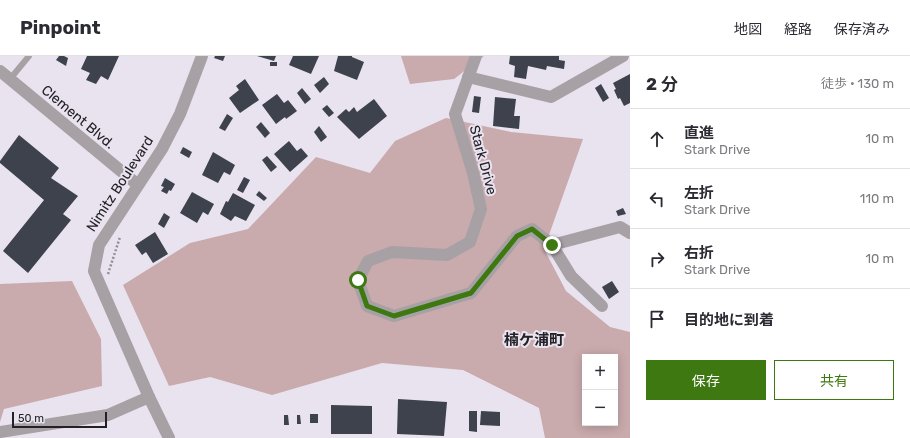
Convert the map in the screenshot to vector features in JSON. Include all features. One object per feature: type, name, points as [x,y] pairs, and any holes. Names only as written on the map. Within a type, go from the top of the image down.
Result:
[{"type":"street","name":"Nimitz Boulevard","points":[[169,438],[94,271],[99,245],[162,150],[180,114],[202,56]]},
{"type":"street","name":"Stark Drive","points":[[476,56],[455,114],[473,173],[481,209],[470,242],[447,255],[392,252],[368,261],[358,280],[367,306],[394,316],[471,293],[517,236],[532,229],[552,245]]},
{"type":"street","points":[[468,77],[551,97],[623,56]]},
{"type":"street","name":"Clement Blvd.","points":[[0,71],[138,185]]},
{"type":"street","points":[[602,306],[571,276],[552,245],[620,227],[630,233]]},
{"type":"street","points":[[0,432],[108,415],[149,396]]},
{"type":"lane","points":[[10,79],[29,56]]},
{"type":"path","points":[[107,276],[122,230]]},
{"type":"shaded area","points":[[401,56],[484,56],[454,79],[410,84]]},
{"type":"shaded area","points":[[446,118],[511,132],[583,139],[544,249],[566,291],[610,327],[630,332],[630,438],[545,438],[539,408],[463,370],[382,363],[272,395],[210,377],[169,386],[123,285],[190,243],[248,229],[316,157],[370,173],[395,141]]},
{"type":"shaded area","points":[[72,281],[101,339],[102,386],[4,409],[0,422],[0,284]]},
{"type":"building","points":[[59,56],[68,58],[66,66],[56,60]]},
{"type":"building","points":[[87,56],[119,56],[108,80],[101,76],[96,84],[86,80],[90,73],[81,69]]},
{"type":"building","points":[[215,56],[225,56],[223,61],[214,58]]},
{"type":"building","points":[[257,56],[276,56],[274,61]]},
{"type":"building","points":[[293,56],[319,56],[311,74],[289,65]]},
{"type":"building","points":[[338,56],[352,56],[364,62],[357,80],[334,71]]},
{"type":"building","points":[[510,56],[559,56],[559,60],[565,61],[564,69],[547,66],[546,70],[528,66],[526,79],[514,77],[515,66],[509,64]]},
{"type":"building","points":[[270,62],[277,62],[277,66],[270,66]]},
{"type":"building","points":[[630,74],[630,103],[624,106],[620,98],[618,99],[613,83]]},
{"type":"building","points":[[324,77],[329,84],[320,93],[314,85]]},
{"type":"building","points":[[245,79],[259,100],[240,113],[229,98],[239,90],[236,86]]},
{"type":"building","points":[[601,84],[609,98],[603,102],[595,88]]},
{"type":"building","points":[[302,88],[311,99],[305,104],[297,93]]},
{"type":"building","points":[[277,94],[284,103],[288,100],[297,111],[286,119],[285,117],[276,124],[262,105]]},
{"type":"building","points":[[474,96],[481,97],[479,113],[472,112]]},
{"type":"building","points":[[495,97],[516,99],[514,116],[520,116],[519,129],[493,126]]},
{"type":"building","points":[[374,99],[387,116],[359,139],[337,117],[346,109],[349,112],[354,107],[357,112]]},
{"type":"building","points":[[327,105],[334,113],[329,117],[322,109]]},
{"type":"building","points":[[227,114],[233,118],[225,131],[219,128]]},
{"type":"building","points":[[261,122],[270,133],[265,138],[256,127]]},
{"type":"building","points":[[319,126],[327,137],[321,142],[314,132]]},
{"type":"building","points":[[19,135],[59,168],[51,178],[78,196],[63,214],[71,220],[28,273],[3,251],[44,200],[0,163]]},
{"type":"building","points":[[289,141],[297,151],[301,148],[308,156],[290,172],[274,154]]},
{"type":"building","points":[[183,147],[192,152],[189,158],[180,153]]},
{"type":"building","points":[[213,152],[235,165],[230,175],[224,172],[218,183],[202,175]]},
{"type":"building","points":[[267,156],[277,167],[271,172],[262,160]]},
{"type":"building","points":[[244,177],[250,180],[243,193],[237,190]]},
{"type":"building","points":[[165,178],[175,184],[171,191],[169,190],[167,194],[161,191],[164,187],[161,186]]},
{"type":"building","points":[[259,191],[267,198],[264,201],[256,195]]},
{"type":"building","points":[[192,192],[214,204],[208,215],[203,212],[197,223],[180,213]]},
{"type":"building","points":[[233,193],[255,205],[246,221],[235,216],[231,221],[220,214],[226,201],[228,202]]},
{"type":"building","points":[[623,208],[626,214],[618,216],[616,211]]},
{"type":"building","points":[[164,213],[170,217],[164,228],[158,224]]},
{"type":"building","points":[[155,232],[168,254],[153,263],[146,252],[142,255],[135,245]]},
{"type":"building","points":[[612,281],[619,292],[609,299],[602,287]]},
{"type":"building","points":[[398,399],[447,402],[444,436],[397,434]]},
{"type":"building","points":[[331,405],[372,406],[372,434],[331,434]]},
{"type":"building","points":[[469,411],[477,411],[477,432],[469,431]]},
{"type":"building","points":[[481,411],[500,412],[500,426],[480,425]]},
{"type":"building","points":[[310,414],[318,414],[318,423],[310,423]]},
{"type":"building","points":[[284,415],[288,415],[289,425],[284,425]]},
{"type":"building","points":[[297,415],[300,415],[301,424],[297,424]]},
{"type":"district","name":"楠ケ浦町","points":[[534,340]]},
{"type":"route","points":[[358,280],[367,306],[394,316],[471,293],[517,236],[532,229],[552,245]]}]
